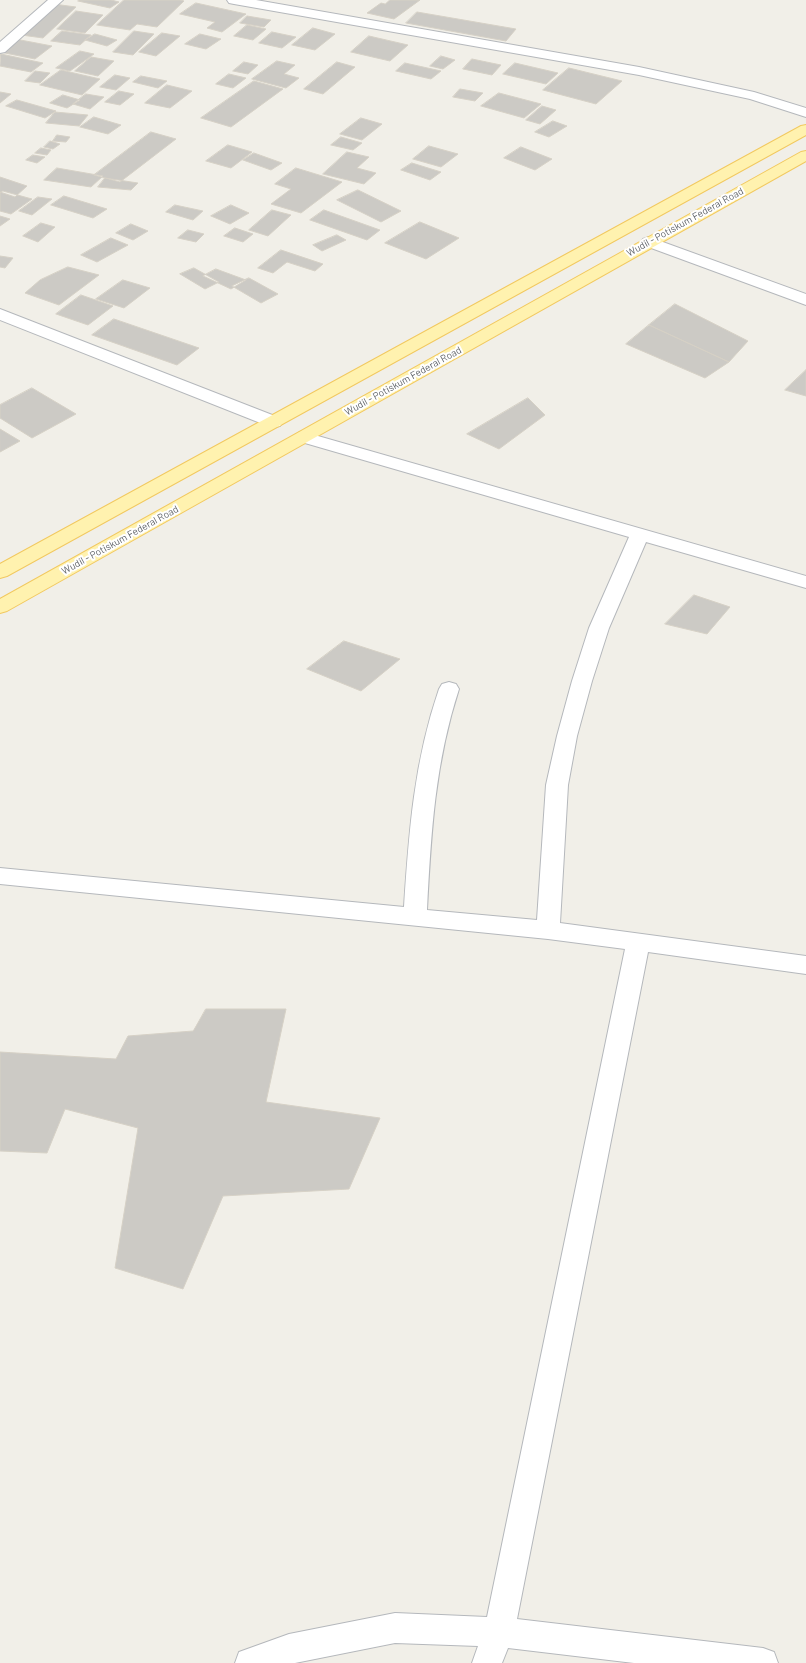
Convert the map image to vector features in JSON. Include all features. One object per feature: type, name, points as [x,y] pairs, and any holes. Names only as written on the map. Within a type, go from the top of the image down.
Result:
[{"type":"main road","name":"Wudil - Potiskum Federal Road","points":[[0,572],[274,422],[621,228],[806,128]]},
{"type":"main road","name":"Wudil - Potiskum Federal Road","points":[[0,607],[806,155]]},
{"type":"street","points":[[0,49],[56,0]]},
{"type":"street","points":[[234,0],[639,71],[754,96],[806,112]]},
{"type":"street","points":[[649,242],[806,300]]},
{"type":"street","points":[[0,314],[274,422]]},
{"type":"street","points":[[304,437],[806,582]]},
{"type":"street","points":[[548,930],[557,785],[567,736],[582,681],[599,628],[640,533]]},
{"type":"street","points":[[415,917],[421,814],[426,771],[441,711],[449,689]]},
{"type":"street","points":[[0,876],[548,930],[806,965]]},
{"type":"street","points":[[487,1663],[499,1632],[638,942]]},
{"type":"street","points":[[250,1663],[289,1648],[394,1628],[499,1632],[763,1663]]},
{"type":"building","points":[[111,0],[119,2],[110,8],[78,1]]},
{"type":"building","points":[[124,0],[184,1],[157,27],[137,24],[130,30],[97,25]]},
{"type":"building","points":[[390,0],[420,0],[394,19],[367,13],[381,3],[385,4]]},
{"type":"building","points":[[46,3],[76,7],[43,38],[14,34]]},
{"type":"building","points":[[196,3],[246,14],[222,32],[207,28],[215,22],[180,14]]},
{"type":"building","points":[[76,11],[103,15],[85,33],[57,29]]},
{"type":"building","points":[[417,12],[516,29],[506,41],[406,23]]},
{"type":"building","points":[[247,16],[271,20],[264,27],[240,23]]},
{"type":"building","points":[[247,25],[266,29],[253,40],[234,36]]},
{"type":"building","points":[[313,28],[335,34],[315,50],[292,45]]},
{"type":"building","points":[[62,31],[91,35],[80,45],[51,41]]},
{"type":"building","points":[[134,31],[154,34],[133,55],[113,52]]},
{"type":"building","points":[[272,32],[296,37],[282,48],[259,43]]},
{"type":"building","points":[[162,33],[180,36],[156,56],[139,52]]},
{"type":"building","points":[[95,34],[117,40],[107,46],[85,40]]},
{"type":"building","points":[[200,34],[221,39],[206,49],[185,44]]},
{"type":"building","points":[[369,36],[408,45],[390,61],[351,52]]},
{"type":"building","points":[[10,38],[52,46],[35,59],[0,52],[0,46]]},
{"type":"building","points":[[80,51],[94,54],[70,71],[56,68]]},
{"type":"building","points":[[1,54],[43,63],[31,72],[0,66]]},
{"type":"building","points":[[441,56],[455,60],[443,69],[430,66]]},
{"type":"building","points":[[91,57],[114,61],[98,76],[75,71]]},
{"type":"building","points":[[472,59],[501,65],[492,75],[463,69]]},
{"type":"building","points":[[277,61],[295,65],[284,74],[299,78],[286,88],[252,79]]},
{"type":"building","points":[[244,62],[258,65],[248,74],[233,71]]},
{"type":"building","points":[[337,62],[355,67],[323,94],[304,89]]},
{"type":"building","points":[[405,63],[441,71],[431,79],[396,71]]},
{"type":"building","points":[[515,63],[558,73],[546,84],[503,74]]},
{"type":"building","points":[[569,68],[622,81],[596,104],[543,90]]},
{"type":"building","points":[[61,70],[100,79],[82,95],[40,85]]},
{"type":"building","points":[[35,71],[50,73],[40,83],[25,81]]},
{"type":"building","points":[[229,74],[246,78],[233,88],[216,84]]},
{"type":"building","points":[[115,75],[130,78],[116,90],[100,87]]},
{"type":"building","points":[[141,76],[167,81],[158,88],[133,82]]},
{"type":"building","points":[[254,81],[283,89],[231,127],[201,118]]},
{"type":"building","points":[[167,85],[192,91],[170,108],[145,103]]},
{"type":"building","points":[[460,89],[483,93],[475,101],[453,97]]},
{"type":"building","points":[[119,91],[134,94],[120,105],[105,102]]},
{"type":"building","points":[[0,92],[11,94],[0,103]]},
{"type":"building","points":[[499,93],[541,104],[524,118],[481,106]]},
{"type":"building","points":[[86,94],[104,97],[90,109],[73,104]]},
{"type":"building","points":[[63,95],[80,100],[67,108],[50,103]]},
{"type":"building","points":[[17,100],[56,111],[45,118],[6,106]]},
{"type":"building","points":[[542,106],[556,110],[540,124],[526,120]]},
{"type":"building","points":[[55,112],[88,115],[79,126],[46,123]]},
{"type":"building","points":[[94,117],[121,125],[108,134],[80,127]]},
{"type":"building","points":[[361,118],[382,124],[362,140],[340,134]]},
{"type":"building","points":[[553,121],[567,126],[549,137],[535,132]]},
{"type":"building","points":[[151,132],[176,139],[120,182],[94,175]]},
{"type":"building","points":[[57,135],[70,137],[66,142],[53,141]]},
{"type":"building","points":[[341,137],[362,143],[353,150],[331,145]]},
{"type":"building","points":[[50,141],[60,144],[53,149],[44,147]]},
{"type":"building","points":[[228,145],[252,152],[231,168],[206,161]]},
{"type":"building","points":[[429,146],[458,154],[441,167],[413,159]]},
{"type":"building","points":[[521,147],[552,159],[535,170],[504,158]]},
{"type":"building","points":[[41,148],[51,150],[47,155],[35,153]]},
{"type":"building","points":[[347,152],[369,157],[357,168],[376,173],[364,184],[323,174]]},
{"type":"building","points":[[254,153],[282,163],[271,170],[243,160]]},
{"type":"building","points":[[33,155],[45,157],[37,163],[26,160]]},
{"type":"building","points":[[412,163],[441,172],[430,180],[401,170]]},
{"type":"building","points":[[57,168],[103,176],[91,187],[44,180]]},
{"type":"building","points":[[296,168],[342,182],[301,213],[271,204],[291,189],[275,184]]},
{"type":"building","points":[[0,177],[27,186],[15,197],[0,192]]},
{"type":"building","points":[[105,178],[138,183],[131,190],[98,187]]},
{"type":"building","points":[[358,190],[401,211],[381,222],[337,200]]},
{"type":"building","points":[[3,191],[32,199],[11,214],[0,211],[0,193]]},
{"type":"building","points":[[64,196],[107,209],[93,218],[51,205]]},
{"type":"building","points":[[38,197],[52,199],[32,215],[19,211]]},
{"type":"building","points":[[175,205],[203,211],[193,220],[166,212]]},
{"type":"building","points":[[231,205],[249,213],[230,224],[211,216]]},
{"type":"building","points":[[272,210],[291,215],[268,236],[249,230]]},
{"type":"building","points":[[324,210],[380,230],[367,240],[310,220]]},
{"type":"building","points":[[0,216],[10,219],[0,226]]},
{"type":"building","points":[[420,222],[459,238],[426,259],[385,243]]},
{"type":"building","points":[[41,223],[55,227],[38,242],[23,236]]},
{"type":"building","points":[[131,224],[148,231],[133,240],[116,233]]},
{"type":"building","points":[[235,228],[253,234],[243,242],[224,236]]},
{"type":"building","points":[[188,230],[204,234],[196,242],[178,238]]},
{"type":"building","points":[[337,235],[346,240],[322,251],[313,245]]},
{"type":"building","points":[[111,238],[128,245],[97,262],[81,255]]},
{"type":"building","points":[[281,250],[323,264],[315,271],[287,262],[273,273],[258,268]]},
{"type":"building","points":[[0,256],[13,258],[5,268],[0,267]]},
{"type":"building","points":[[68,267],[99,275],[59,305],[25,293],[40,280]]},
{"type":"building","points":[[194,268],[219,282],[205,289],[180,274]]},
{"type":"building","points":[[216,269],[246,280],[231,289],[203,276]]},
{"type":"building","points":[[249,278],[278,294],[261,303],[232,286]]},
{"type":"building","points":[[123,280],[150,288],[124,308],[96,299]]},
{"type":"building","points":[[81,295],[113,306],[88,325],[56,314]]},
{"type":"building","points":[[675,304],[748,341],[729,362],[649,325]]},
{"type":"building","points":[[114,319],[199,348],[177,365],[92,335]]},
{"type":"building","points":[[649,325],[729,362],[705,378],[626,344]]},
{"type":"building","points":[[806,370],[806,396],[785,390]]},
{"type":"building","points":[[32,388],[76,414],[32,438],[0,418],[0,405]]},
{"type":"building","points":[[528,398],[545,415],[499,449],[467,434]]},
{"type":"building","points":[[0,429],[20,441],[0,452]]},
{"type":"building","points":[[694,595],[730,607],[707,634],[665,624]]},
{"type":"building","points":[[344,641],[400,659],[361,691],[307,669]]},
{"type":"building","points":[[206,1009],[286,1009],[266,1102],[380,1118],[349,1189],[223,1196],[183,1289],[115,1268],[138,1128],[65,1109],[47,1153],[0,1151],[0,1052],[116,1059],[128,1036],[193,1031]]}]
